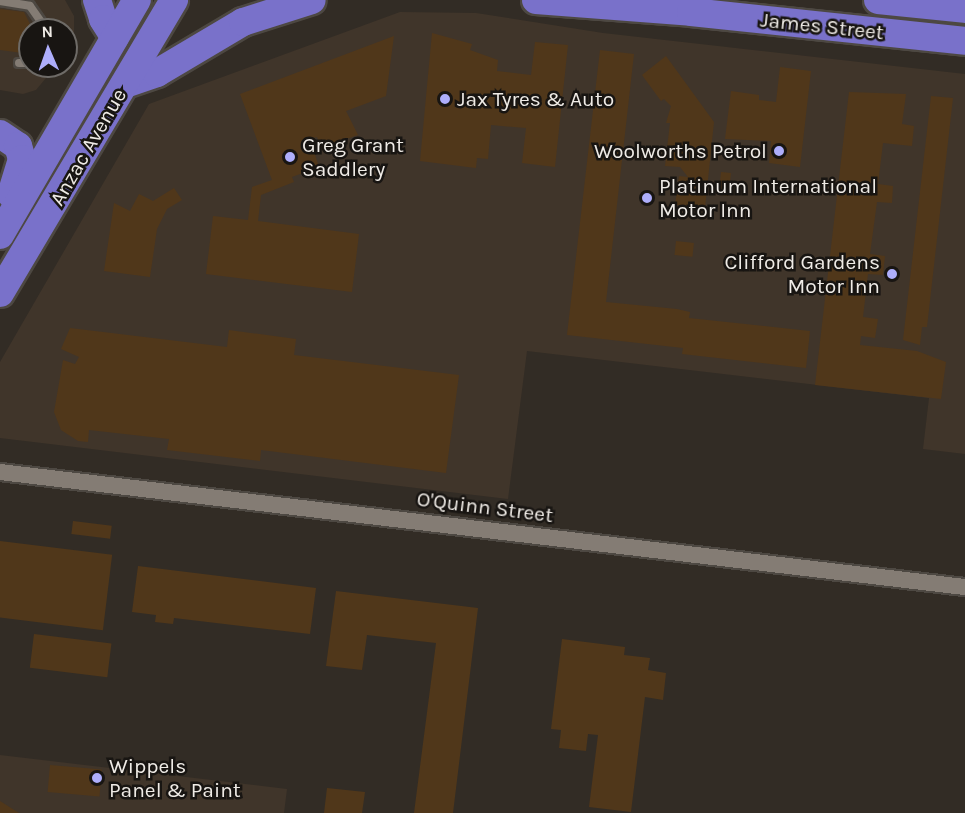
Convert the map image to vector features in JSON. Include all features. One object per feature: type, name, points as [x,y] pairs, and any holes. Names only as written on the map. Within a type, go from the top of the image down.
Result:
[{"type":"highway","points":[[98,0],[103,19],[116,38]]},
{"type":"highway","name":"Anzac Avenue","points":[[0,235],[137,0]]},
{"type":"highway","name":"Anzac Avenue","points":[[0,293],[174,0]]},
{"type":"highway","points":[[124,84],[157,73],[243,22],[312,0]]},
{"type":"highway","name":"James Street","points":[[536,0],[691,12],[965,41]]},
{"type":"highway","name":"James Street","points":[[878,0],[965,9]]},
{"type":"highway","points":[[0,134],[18,146],[22,159],[0,227]]},
{"type":"street","name":"O'Quinn Street","points":[[0,472],[965,586]]},
{"type":"lane","points":[[0,1],[30,6],[38,18]]},
{"type":"shaded area","points":[[0,0],[65,0],[74,18],[18,18],[18,78],[46,78],[36,90],[23,94],[0,90]]},
{"type":"shaded area","points":[[400,12],[476,13],[603,33],[965,74],[965,454],[923,449],[929,398],[527,351],[508,499],[0,438],[0,362],[149,104]]},
{"type":"shaded area","name":"Wippels Panel & Paint","points":[[0,755],[287,789],[284,813],[0,813]]},
{"type":"building","points":[[0,9],[24,12],[27,18],[18,18],[18,52],[0,50]]},
{"type":"building","points":[[432,33],[472,44],[470,50],[498,60],[497,71],[531,75],[535,42],[568,45],[555,167],[522,163],[526,128],[491,125],[488,159],[477,158],[476,168],[420,161]]},
{"type":"building","name":"Greg Grant Saddlery","points":[[394,36],[386,96],[346,111],[358,135],[321,148],[317,137],[310,139],[319,167],[292,177],[294,182],[261,195],[258,221],[359,234],[352,292],[206,274],[213,216],[248,220],[252,187],[272,180],[240,94]]},
{"type":"building","points":[[600,50],[634,54],[606,302],[677,309],[690,312],[689,318],[810,331],[806,368],[682,354],[683,348],[567,335]]},
{"type":"building","points":[[666,56],[714,122],[705,208],[675,205],[679,176],[688,177],[680,167],[665,166],[670,123],[666,123],[671,106],[664,99],[661,101],[642,75]]},
{"type":"building","points":[[780,67],[811,71],[800,167],[769,163],[771,141],[725,139],[731,91],[759,95],[759,100],[776,102]]},
{"type":"building","points":[[849,92],[906,94],[902,124],[914,126],[912,146],[883,143],[878,184],[893,186],[892,203],[877,202],[870,254],[885,256],[883,275],[868,274],[863,317],[878,319],[875,338],[861,336],[860,345],[917,351],[946,362],[941,399],[815,385]]},
{"type":"building","points":[[931,96],[953,98],[927,327],[922,327],[920,345],[903,340]]},
{"type":"building","points":[[721,172],[731,173],[729,196],[719,195]]},
{"type":"building","points":[[174,188],[182,200],[167,209],[157,229],[150,277],[104,271],[114,203],[130,211],[139,194],[153,201]]},
{"type":"building","points":[[676,241],[694,243],[692,257],[675,255]]},
{"type":"building","points":[[70,328],[227,347],[229,330],[296,339],[294,355],[459,375],[446,473],[261,450],[260,461],[167,450],[169,439],[89,430],[88,442],[78,441],[61,430],[54,412],[63,360],[75,364],[79,357],[61,349]]},
{"type":"building","points":[[73,521],[112,526],[110,539],[71,534]]},
{"type":"building","points":[[0,541],[112,555],[103,630],[0,618]]},
{"type":"building","points":[[138,566],[316,588],[310,634],[174,618],[173,624],[155,622],[156,615],[132,612]]},
{"type":"building","points":[[336,591],[478,608],[453,813],[414,813],[436,643],[367,635],[362,670],[326,666]]},
{"type":"building","points":[[34,634],[111,644],[107,677],[30,668]]},
{"type":"building","points":[[562,639],[625,647],[624,655],[650,658],[648,670],[666,673],[663,700],[645,697],[631,812],[589,807],[598,735],[588,734],[586,751],[559,748],[561,730],[551,729]]},
{"type":"building","points":[[50,765],[102,770],[99,796],[48,792]]},
{"type":"building","points":[[327,788],[365,792],[362,813],[324,813]]},
{"type":"building","points":[[0,801],[19,813],[0,813]]},
{"type":"place","name":"Jax Tyres & Auto","points":[[445,99]]},
{"type":"place","name":"Woolworths Petrol","points":[[779,151]]},
{"type":"place","name":"Greg Grant Saddlery","points":[[290,157]]},
{"type":"place","name":"Platinum International Motor Inn","points":[[647,198]]},
{"type":"place","name":"Clifford Gardens Motor Inn","points":[[892,274]]},
{"type":"place","name":"Wippels Panel & Paint","points":[[97,778]]}]
